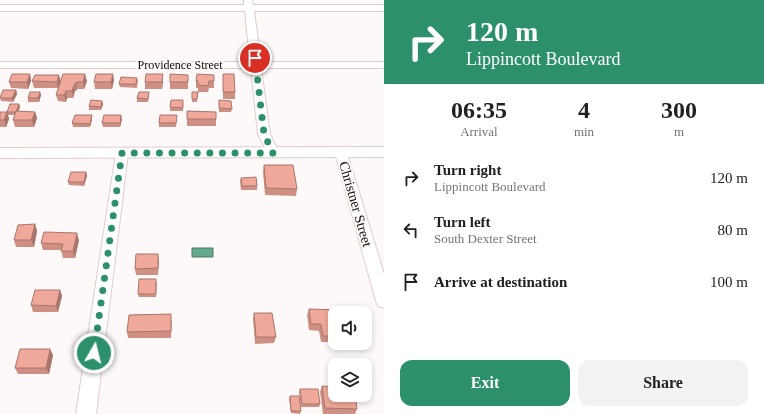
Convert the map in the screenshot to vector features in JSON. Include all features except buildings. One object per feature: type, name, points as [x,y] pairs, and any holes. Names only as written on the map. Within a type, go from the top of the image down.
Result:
[{"type":"street","points":[[248,4],[264,134],[273,153]]},
{"type":"street","points":[[0,8],[248,4],[384,8]]},
{"type":"street","name":"Providence Street","points":[[0,65],[384,65]]},
{"type":"street","points":[[0,154],[384,152]]},
{"type":"street","points":[[86,414],[122,153]]},
{"type":"street","name":"Christner Street","points":[[341,153],[384,300]]},
{"type":"shaded area","points":[[192,248],[213,248],[213,257],[192,257]]},
{"type":"route","points":[[94,353],[122,153],[273,153],[264,134],[255,58]]}]
